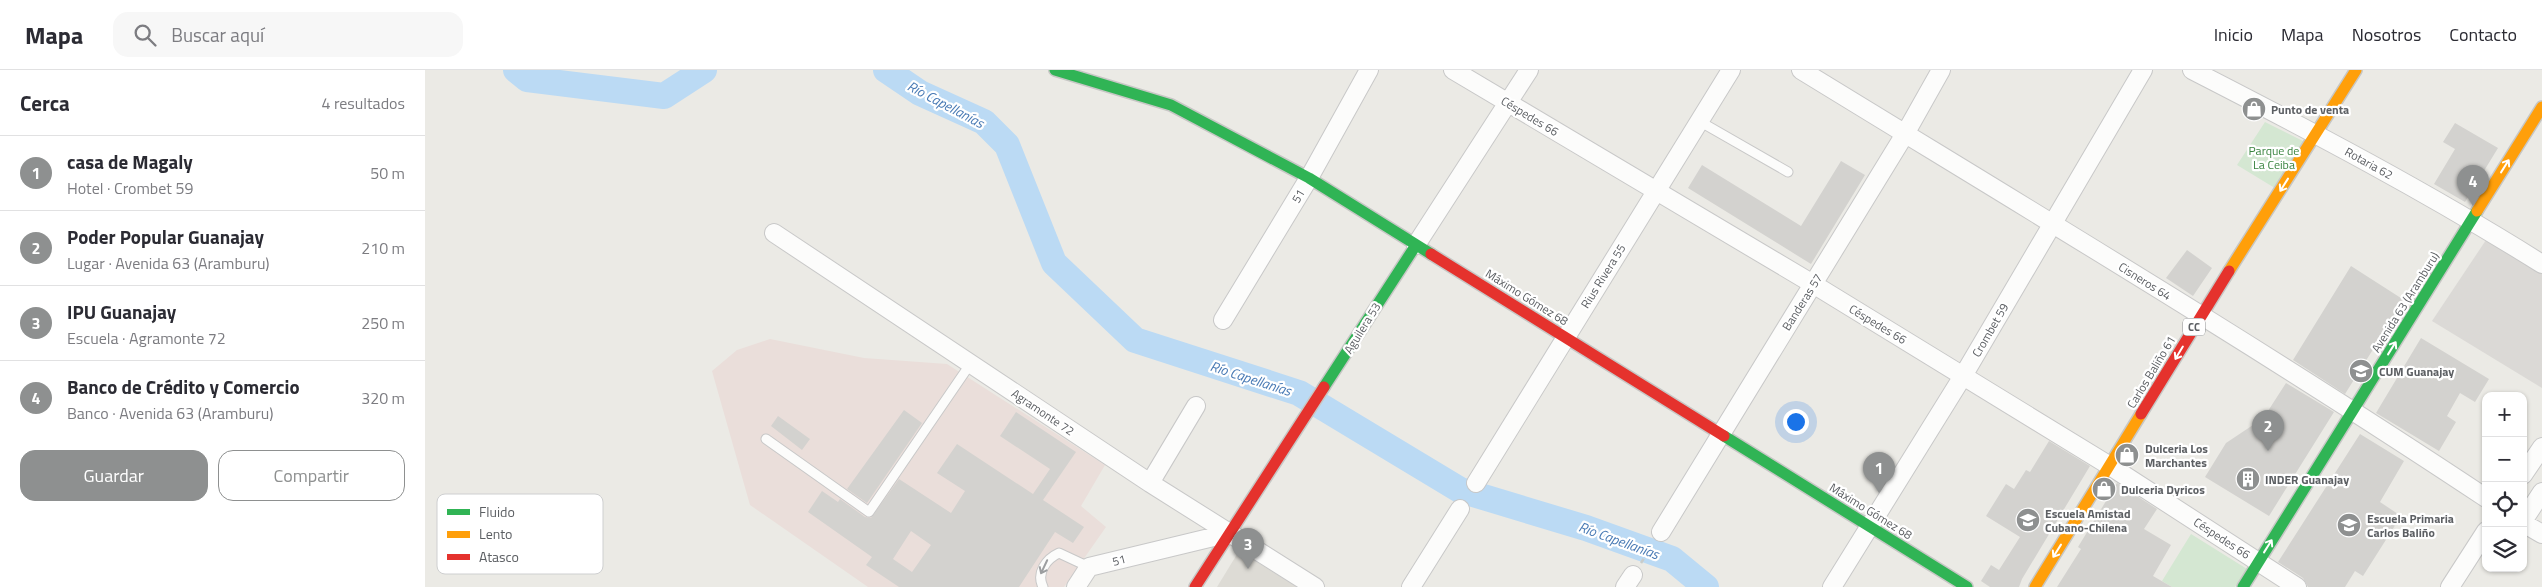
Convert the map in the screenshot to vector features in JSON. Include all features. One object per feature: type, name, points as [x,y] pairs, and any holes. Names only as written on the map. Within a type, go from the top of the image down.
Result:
[{"type":"street","name":"Máximo Gómez 68","points":[[1055,70],[1171,105],[1243,141],[1309,178],[1967,587]]},
{"type":"street","name":"51","points":[[1223,320],[1309,178],[1369,70]]},
{"type":"street","name":"Céspedes 66","points":[[1453,70],[1655,192],[1813,284],[2110,466],[2297,587]]},
{"type":"street","name":"Aguilera 53","points":[[1195,587],[1529,70]]},
{"type":"street","name":"Rius Rivera 55","points":[[1476,483],[1731,70]]},
{"type":"street","name":"Cisneros 64","points":[[1801,70],[2053,222],[2353,410],[2482,495]]},
{"type":"street","name":"Banderas 57","points":[[1661,532],[1905,134],[1941,70]]},
{"type":"street","name":"Crombet 59","points":[[1832,587],[1963,376],[2143,70]]},
{"type":"street","name":"Rotaria 62","points":[[2192,70],[2316,134],[2472,220],[2542,264]]},
{"type":"street","name":"Carlos Baliño 61","points":[[2035,587],[2201,316],[2356,70]]},
{"type":"street","name":"Avenida 63 (Aramburu)","points":[[2243,587],[2542,107]]},
{"type":"street","name":"Agramonte 72","points":[[774,233],[1149,483],[1315,587]]},
{"type":"street","points":[[1149,483],[1196,406]]},
{"type":"street","points":[[2527,469],[2542,447]]},
{"type":"street","points":[[2527,516],[2542,492]]},
{"type":"street","points":[[1411,587],[1460,509]]},
{"type":"street","points":[[2527,525],[2542,534]]},
{"type":"street","name":"51","points":[[1089,567],[1230,532]]},
{"type":"street","points":[[2450,587],[2482,537]]},
{"type":"street","points":[[1076,587],[1089,567]]},
{"type":"lane","points":[[1699,121],[1788,172]]},
{"type":"lane","points":[[766,439],[869,512],[971,363]]},
{"type":"lane","points":[[1043,587],[1040,575],[1049,557],[1059,553],[1089,567]]},
{"type":"path","points":[[1629,581],[1661,532]]},
{"type":"shaded area","points":[[2486,240],[2542,274],[2542,388],[2432,321]]},
{"type":"shaded area","points":[[770,339],[864,358],[947,364],[1105,465],[1081,506],[1106,527],[1064,587],[868,587],[750,505],[712,371],[737,350]]},
{"type":"shaded area","points":[[1239,551],[1297,587],[1217,587]]},
{"type":"green space","name":"Parque de La Ceiba","points":[[2265,122],[2313,146],[2283,193],[2237,165]]},
{"type":"green space","points":[[2191,534],[2247,569],[2235,587],[2172,587],[2162,581]]},
{"type":"building","points":[[2455,123],[2498,148],[2465,202],[2434,184],[2455,149],[2443,142]]},
{"type":"building","points":[[1841,161],[1865,175],[1811,264],[1688,188],[1702,165],[1801,226]]},
{"type":"building","points":[[2187,250],[2212,268],[2193,296],[2166,278]]},
{"type":"building","points":[[2351,266],[2404,300],[2345,394],[2293,360]]},
{"type":"building","points":[[2421,338],[2489,379],[2475,402],[2460,393],[2447,416],[2456,422],[2439,451],[2376,413]]},
{"type":"building","points":[[2286,383],[2334,412],[2269,516],[2205,477],[2226,443],[2253,425],[2257,428]]},
{"type":"building","points":[[904,410],[922,423],[867,503],[847,489]]},
{"type":"building","points":[[1016,412],[1076,452],[1043,500],[1084,527],[1073,543],[1055,532],[1019,587],[899,587],[866,565],[872,557],[808,512],[822,491],[838,502],[840,499],[865,517],[871,518],[899,479],[951,513],[965,491],[937,473],[957,444],[1033,494],[1050,469],[1000,436]],"holes":[[[911,531],[931,545],[912,572],[893,559]]]},
{"type":"building","points":[[778,416],[810,439],[802,450],[771,426]]},
{"type":"building","points":[[2360,434],[2404,461],[2380,502],[2401,516],[2363,576],[2355,571],[2345,587],[2308,587],[2303,578],[2278,562]]},
{"type":"building","points":[[2049,441],[2090,466],[2019,587],[1990,587],[1981,581],[1991,565],[1999,570],[2020,537],[1986,516],[2006,484],[2014,489],[2026,470],[2030,472]]},
{"type":"building","points":[[2117,483],[2157,509],[2144,529],[2171,545],[2153,576],[2172,587],[2057,587],[2081,549],[2078,547]]},
{"type":"waterway","name":"Río Capellanías","points":[[516,70],[527,79],[664,96],[704,70]]},
{"type":"waterway","name":"Río Capellanías","points":[[886,70],[920,93],[984,122],[1007,145],[1054,263],[1135,340],[1299,393],[1460,490],[1586,528],[1672,559],[1706,587]]},
{"type":"traffic: fast","points":[[1055,70],[1171,105],[1309,178],[1431,254]]},
{"type":"traffic: fast","points":[[2243,587],[2477,211]]},
{"type":"traffic: fast","points":[[1324,387],[1416,245]]},
{"type":"traffic: fast","points":[[1724,436],[1967,587]]},
{"type":"traffic: slow","points":[[2229,271],[2356,70]]},
{"type":"traffic: slow","points":[[2477,211],[2542,107]]},
{"type":"traffic: slow","points":[[2035,587],[2141,414]]},
{"type":"traffic: jam","points":[[1431,254],[1724,436]]},
{"type":"traffic: jam","points":[[2141,414],[2229,271]]},
{"type":"traffic: jam","points":[[1195,587],[1324,387]]},
{"type":"place","name":"Punto de venta","points":[[2254,109]]},
{"type":"place","name":"Banco de Crédito y Comercio","points":[[2473,206]]},
{"type":"place","name":"CUM Guanajay","points":[[2361,371]]},
{"type":"place","name":"Poder Popular Guanajay","points":[[2268,451]]},
{"type":"place","name":"Dulceria Los Marchantes","points":[[2127,455]]},
{"type":"place","name":"INDER Guanajay","points":[[2248,479]]},
{"type":"place","name":"Dulceria Dyricos","points":[[2104,489]]},
{"type":"place","name":"casa de Magaly","points":[[1879,493]]},
{"type":"place","name":"Escuela Amistad Cubano-Chilena","points":[[2028,520]]},
{"type":"place","name":"Escuela Primaria Carlos Baliño","points":[[2349,525]]},
{"type":"place","name":"IPU Guanajay","points":[[1248,569]]}]
